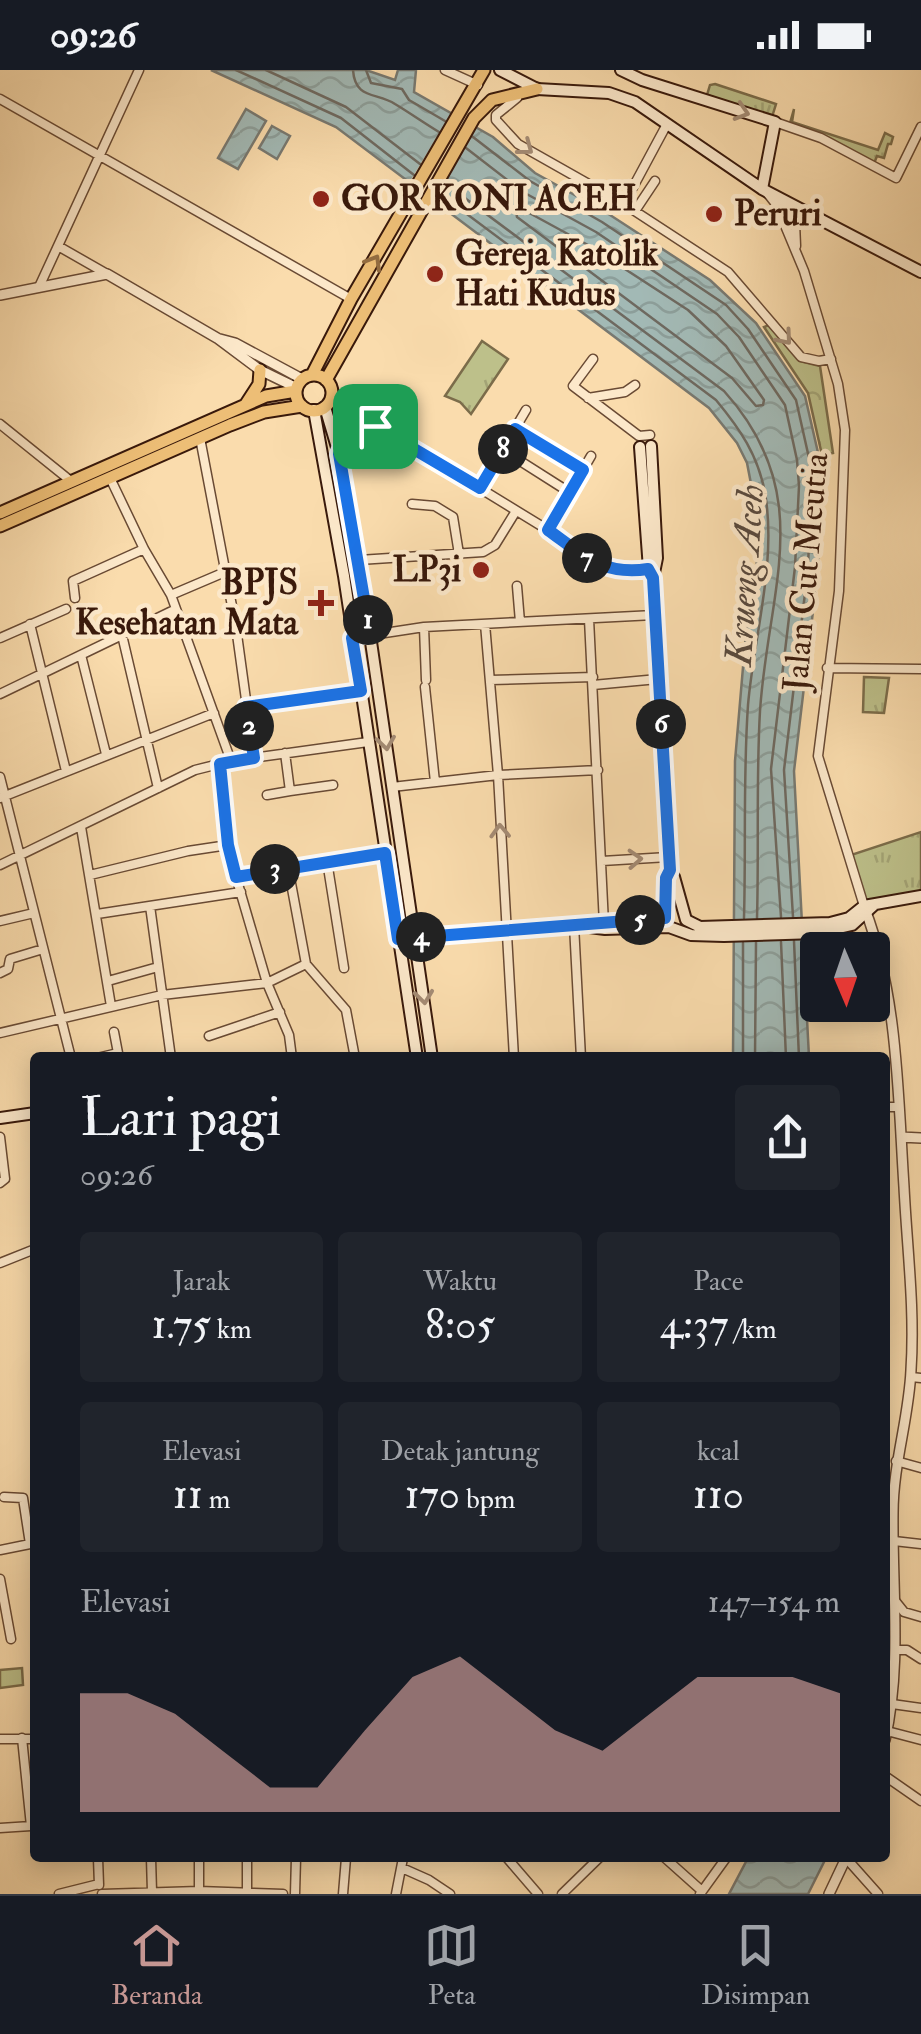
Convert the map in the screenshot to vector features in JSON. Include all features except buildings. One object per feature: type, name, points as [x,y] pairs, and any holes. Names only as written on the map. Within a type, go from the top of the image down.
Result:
[{"type":"highway","points":[[326,380],[408,218],[468,115],[484,70]]},
{"type":"highway","points":[[468,115],[492,100],[538,89]]},
{"type":"highway","points":[[302,383],[351,299],[408,218]]},
{"type":"highway","points":[[243,407],[259,384],[260,370]]},
{"type":"highway","points":[[0,513],[278,392],[326,380]]},
{"type":"highway","points":[[0,526],[264,412],[318,405],[331,388],[326,380]]},
{"type":"highway","points":[[302,383],[318,405]]},
{"type":"main road","points":[[500,70],[538,89],[608,93],[635,102],[764,189],[921,272]]},
{"type":"main road","points":[[620,70],[775,122],[764,189]]},
{"type":"main road","points":[[635,102],[642,80]]},
{"type":"main road","points":[[318,405],[339,454],[359,560],[431,1052]]},
{"type":"main road","points":[[318,405],[416,1052]]},
{"type":"main road","points":[[339,454],[352,431],[375,426]]},
{"type":"main road","points":[[602,926],[666,917],[669,864],[647,443]]},
{"type":"main road","points":[[669,864],[686,920],[724,932]]},
{"type":"main road","points":[[816,929],[869,908],[921,896]]},
{"type":"main road","points":[[398,939],[574,925],[669,926],[691,935],[816,929],[852,924],[869,908]]},
{"type":"main road","points":[[0,1118],[30,1114]]},
{"type":"street","points":[[39,287],[139,70]]},
{"type":"street","points":[[445,70],[478,85]]},
{"type":"street","points":[[538,89],[510,102],[496,115],[496,120],[518,144],[624,204],[728,272],[801,357],[830,359]]},
{"type":"street","points":[[0,99],[351,299]]},
{"type":"street","points":[[775,122],[821,138],[896,178],[920,130]]},
{"type":"street","points":[[624,204],[667,124]]},
{"type":"street","points":[[635,211],[655,181]]},
{"type":"street","name":"Jalan Cut Meutia","points":[[764,189],[776,204],[797,255],[830,359],[842,413],[846,463],[839,591],[818,756],[869,908]]},
{"type":"street","points":[[797,255],[796,222],[808,212]]},
{"type":"street","points":[[58,246],[217,338],[260,370],[302,383]]},
{"type":"street","points":[[0,295],[107,274]]},
{"type":"street","points":[[217,338],[235,343],[302,383]]},
{"type":"street","points":[[593,360],[573,384],[647,443]]},
{"type":"street","points":[[588,398],[625,392],[635,385]]},
{"type":"street","points":[[318,405],[375,426],[602,567],[653,572]]},
{"type":"street","points":[[480,488],[526,410]]},
{"type":"street","points":[[0,424],[72,482]]},
{"type":"street","points":[[515,429],[583,470]]},
{"type":"street","points":[[200,438],[254,758]]},
{"type":"street","points":[[502,450],[569,492]]},
{"type":"street","points":[[548,530],[591,456]]},
{"type":"street","points":[[111,480],[171,596],[230,761]]},
{"type":"street","points":[[412,504],[435,506],[453,517],[459,554]]},
{"type":"street","points":[[359,560],[483,552],[492,548],[516,511]]},
{"type":"street","points":[[75,598],[74,581],[144,549]]},
{"type":"street","points":[[171,596],[225,572]]},
{"type":"street","points":[[517,586],[520,622]]},
{"type":"street","points":[[0,694],[176,608]]},
{"type":"street","points":[[0,638],[66,609]]},
{"type":"street","points":[[352,638],[424,626],[654,615]]},
{"type":"street","points":[[588,620],[598,770],[602,926]]},
{"type":"street","points":[[30,624],[66,771]]},
{"type":"street","points":[[485,624],[514,1052]]},
{"type":"street","points":[[424,626],[425,683],[435,782]]},
{"type":"street","points":[[122,635],[158,788]]},
{"type":"street","points":[[81,655],[106,754]]},
{"type":"street","points":[[828,668],[921,669]]},
{"type":"street","points":[[490,680],[658,680]]},
{"type":"street","points":[[246,707],[361,691]]},
{"type":"street","points":[[3,797],[214,713]]},
{"type":"street","points":[[0,865],[195,770],[230,761],[368,742]]},
{"type":"street","points":[[285,754],[290,791]]},
{"type":"street","points":[[220,764],[228,845],[291,1052]]},
{"type":"street","points":[[392,787],[498,775],[598,770]]},
{"type":"street","points":[[0,777],[69,1052]]},
{"type":"street","points":[[268,794],[333,786]]},
{"type":"street","points":[[80,827],[111,1006]]},
{"type":"street","points":[[90,875],[228,845]]},
{"type":"street","points":[[236,877],[385,853]]},
{"type":"street","points":[[328,861],[344,968]]},
{"type":"street","points":[[602,861],[669,864]]},
{"type":"street","points":[[288,867],[306,964],[346,1010],[354,1052]]},
{"type":"street","points":[[96,914],[240,892]]},
{"type":"street","points":[[150,906],[170,1052]]},
{"type":"street","points":[[869,908],[887,998],[898,1107],[916,1377],[896,1461],[896,1650],[890,1715]]},
{"type":"street","points":[[0,921],[34,913]]},
{"type":"street","points":[[574,925],[581,1052]]},
{"type":"street","points":[[0,973],[8,969],[10,959],[42,948]]},
{"type":"street","points":[[0,1033],[162,995],[267,983],[306,964]]},
{"type":"street","points":[[108,981],[158,967]]},
{"type":"street","points":[[209,1036],[280,1012]]},
{"type":"street","points":[[114,1032],[118,1052]]},
{"type":"street","points":[[890,1107],[898,1107]]},
{"type":"street","points":[[0,1138],[6,1169],[5,1179],[0,1183]]},
{"type":"street","points":[[901,1138],[921,1138]]},
{"type":"street","points":[[0,1262],[30,1252]]},
{"type":"street","points":[[896,1461],[921,1468]]},
{"type":"street","points":[[4,1497],[24,1498],[30,1532]]},
{"type":"street","points":[[894,1540],[921,1544]]},
{"type":"street","points":[[0,1550],[30,1543]]},
{"type":"street","points":[[0,1579],[11,1639]]},
{"type":"street","points":[[893,1594],[901,1610],[921,1618]]},
{"type":"street","points":[[896,1650],[907,1650],[921,1659]]},
{"type":"street","points":[[892,1704],[921,1708]]},
{"type":"street","points":[[890,1736],[921,1740]]},
{"type":"street","points":[[0,1738],[30,1739]]},
{"type":"street","points":[[22,1738],[30,1816]]},
{"type":"street","points":[[890,1779],[921,1801]]},
{"type":"street","points":[[0,1828],[30,1826]]},
{"type":"street","points":[[98,1862],[101,1891]]},
{"type":"street","points":[[150,1862],[152,1892]]},
{"type":"street","points":[[199,1891],[200,1862]]},
{"type":"street","points":[[247,1862],[247,1892]]},
{"type":"street","points":[[294,1894],[296,1862]]},
{"type":"street","points":[[343,1894],[346,1862]]},
{"type":"street","points":[[510,1862],[538,1894]]},
{"type":"street","points":[[562,1894],[595,1862]]},
{"type":"street","points":[[668,1862],[697,1892],[723,1862]]},
{"type":"street","points":[[829,1894],[844,1862]]},
{"type":"street","points":[[850,1862],[878,1894]]},
{"type":"street","points":[[396,1894],[403,1863],[450,1894]]},
{"type":"street","points":[[59,1894],[283,1894]]},
{"type":"green space","points":[[710,85],[776,104],[772,117],[707,95]]},
{"type":"green space","points":[[794,109],[792,122],[878,150],[885,133],[893,137],[891,144],[884,158],[877,156],[873,166],[790,123]]},
{"type":"green space","points":[[776,322],[802,355],[800,361],[820,366],[833,453],[822,455],[808,393],[764,327]]},
{"type":"green space","points":[[482,341],[508,359],[471,414],[460,402],[445,396]]},
{"type":"green space","points":[[864,677],[889,678],[884,713],[863,712]]},
{"type":"green space","points":[[921,832],[921,892],[863,898],[851,855]]},
{"type":"green space","points":[[22,1668],[23,1685],[0,1688],[0,1670]]},
{"type":"water","points":[[211,70],[366,70],[395,80],[398,70],[416,70],[414,92],[493,137],[535,173],[607,213],[710,280],[756,323],[805,396],[819,457],[821,486],[818,569],[794,771],[802,932],[800,1022],[807,1022],[809,1052],[733,1052],[735,761],[745,644],[759,547],[758,520],[747,463],[737,443],[709,408],[336,127]]},
{"type":"water","points":[[246,109],[266,121],[238,169],[218,158]]},
{"type":"water","points":[[272,126],[290,136],[277,159],[259,148]]},
{"type":"water","points":[[746,1862],[824,1862],[808,1894],[729,1894]]},
{"type":"pier","points":[[454,109],[479,124],[430,205],[406,188]]},
{"type":"place","name":"GOR KONI ACEH","points":[[321,199]]},
{"type":"place","name":"Peruri","points":[[714,214]]},
{"type":"place","name":"Gereja Katolik Hati Kudus","points":[[435,274]]},
{"type":"place","name":"LP3i","points":[[481,570]]},
{"type":"place","name":"BPJS Kesehatan Mata","points":[[321,603]]},
{"type":"route","points":[[375,426],[480,488],[515,429],[583,470],[548,530],[602,567],[648,569],[653,578],[670,870],[666,878],[665,918],[398,939],[385,853],[236,877],[228,845],[220,764],[254,758],[246,707],[361,691],[352,638],[370,633],[339,454],[345,439],[357,427],[375,426]]},
{"type":"water label","name":"Krueng Aceh","points":[[745,575]]}]
